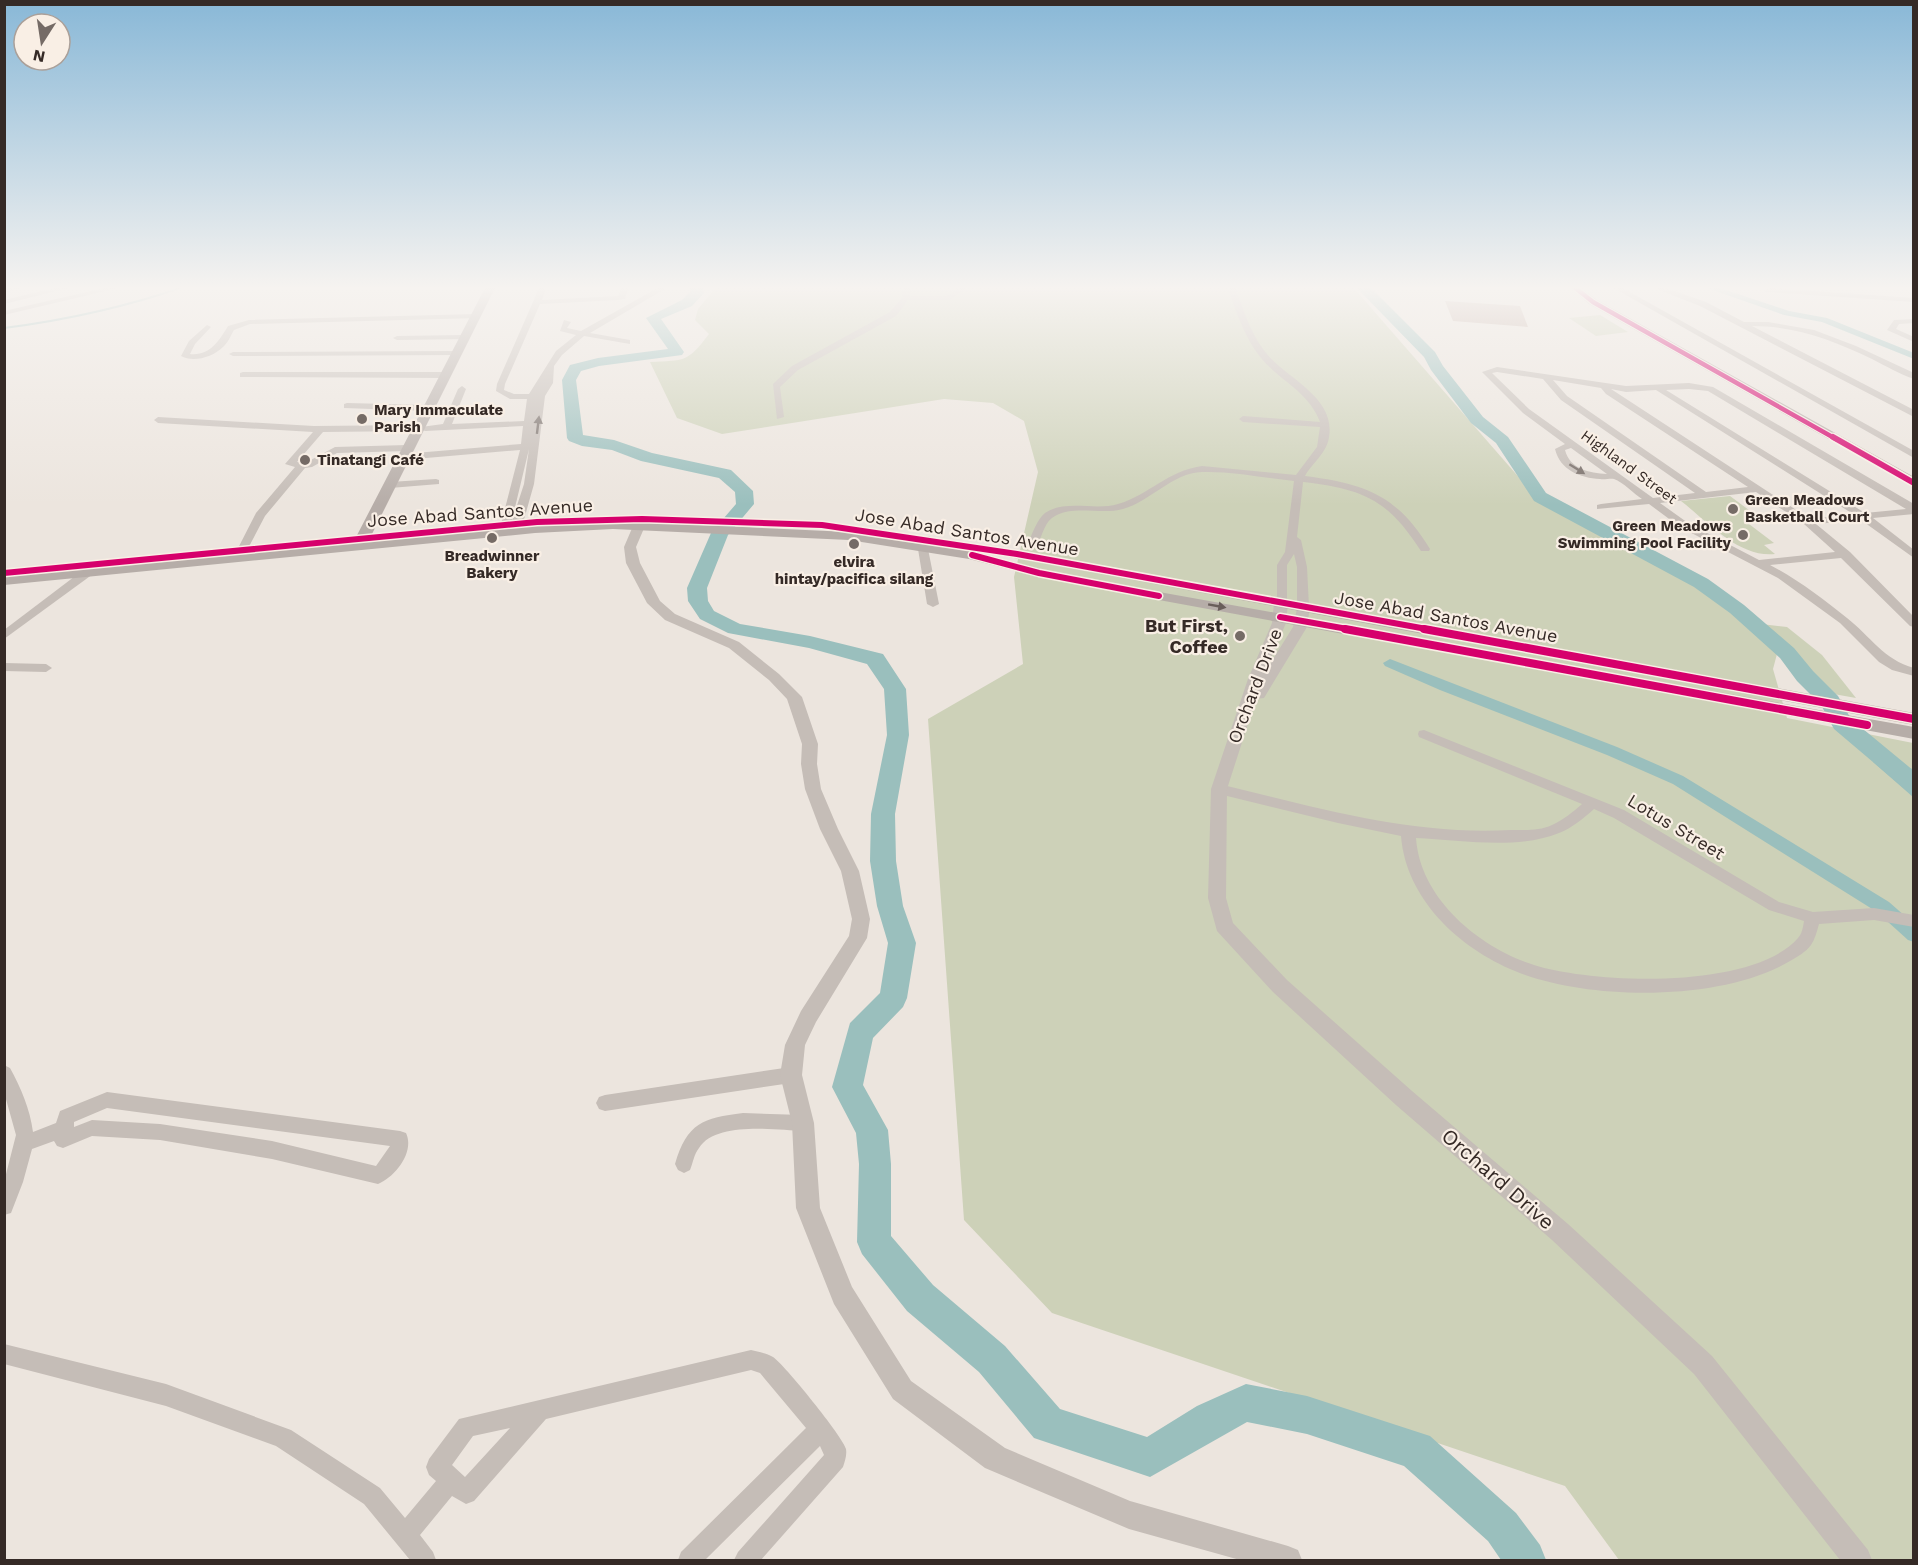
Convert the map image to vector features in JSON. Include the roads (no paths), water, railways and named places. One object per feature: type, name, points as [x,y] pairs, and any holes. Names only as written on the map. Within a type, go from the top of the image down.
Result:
[{"type":"main road","points":[[361,541],[405,452],[421,428],[427,408],[453,359]]},
{"type":"main road","points":[[1694,359],[1914,483]]},
{"type":"main road","name":"Jose Abad Santos Avenue","points":[[4,580],[240,552],[511,526],[640,522],[853,528],[927,543],[1039,573],[1280,610],[1864,717],[1914,719]]},
{"type":"main road","name":"Jose Abad Santos Avenue","points":[[4,573],[92,568]]},
{"type":"main road","name":"Jose Abad Santos Avenue","points":[[1864,717],[1914,733]]},
{"type":"street","points":[[512,359],[500,391],[513,397],[536,396]]},
{"type":"street","points":[[511,526],[529,484],[529,423],[536,396],[549,383],[550,366],[555,359]]},
{"type":"street","points":[[780,417],[776,386],[795,368],[811,359]]},
{"type":"street","points":[[1243,419],[1324,425],[1320,411],[1308,395],[1268,359]]},
{"type":"street","points":[[1743,359],[1914,455]]},
{"type":"street","points":[[1810,359],[1914,414]]},
{"type":"street","points":[[1880,359],[1914,376]]},
{"type":"street","name":"Highland Street","points":[[1546,377],[1497,369],[1485,372],[1518,404],[1684,525],[1760,563],[1821,603],[1844,621],[1883,659],[1896,667],[1914,672]]},
{"type":"street","points":[[243,375],[444,375]]},
{"type":"street","points":[[1546,377],[1605,387],[1659,389],[1689,386],[1710,389],[1914,510]]},
{"type":"street","points":[[1546,377],[1563,398],[1704,495]]},
{"type":"street","points":[[1605,387],[1609,392],[1808,522],[1846,554],[1914,624]]},
{"type":"street","points":[[446,427],[462,389]]},
{"type":"street","points":[[1659,389],[1863,516],[1914,555]]},
{"type":"street","points":[[511,526],[517,484],[530,446],[536,396]]},
{"type":"street","points":[[347,406],[427,408]]},
{"type":"street","points":[[158,420],[320,429],[421,428],[529,423]]},
{"type":"street","name":"Orchard Drive","points":[[1324,425],[1325,438],[1322,446],[1299,478],[1290,552],[1282,564],[1280,610],[1220,782],[1217,898],[1224,926],[1280,986],[1404,1098],[1560,1232],[1702,1365],[1858,1560]]},
{"type":"street","points":[[320,429],[290,464],[302,465],[316,462],[335,450],[405,452],[530,446]]},
{"type":"street","points":[[1572,444],[1560,449],[1560,454],[1570,465],[1592,476],[1615,476]]},
{"type":"street","points":[[240,552],[260,515],[302,465]]},
{"type":"street","points":[[1034,541],[1044,520],[1049,515],[1065,510],[1120,507],[1191,469],[1299,478],[1348,485],[1365,490],[1377,497],[1415,529],[1425,549]]},
{"type":"street","points":[[390,485],[436,482]]},
{"type":"street","points":[[517,484],[529,484]]},
{"type":"street","points":[[1602,507],[1757,489]]},
{"type":"street","points":[[1808,522],[1914,510]]},
{"type":"street","points":[[640,522],[630,547],[633,563],[654,603],[670,617],[734,645],[774,677],[794,697],[810,744],[809,764],[813,789],[829,829],[850,871],[861,919],[858,938],[808,1017],[795,1045],[791,1075],[803,1123],[808,1208],[843,1295],[902,1390],[995,1458],[1129,1515],[1288,1560]]},
{"type":"street","name":"Orchard Drive","points":[[1220,782],[1265,681],[1277,666],[1302,614],[1302,567],[1297,552],[1294,526]]},
{"type":"street","points":[[927,543],[933,604]]},
{"type":"street","points":[[1760,563],[1846,554]]},
{"type":"street","points":[[6,633],[92,568]]},
{"type":"street","points":[[4,667],[46,668]]},
{"type":"street","name":"Lotus Street","points":[[1424,734],[1619,814],[1774,906],[1813,918],[1874,915],[1914,921]]},
{"type":"street","points":[[1220,782],[1338,818],[1408,832],[1490,837],[1539,834],[1556,829],[1576,817],[1592,803]]},
{"type":"street","points":[[1408,832],[1411,860],[1426,889],[1458,928],[1504,958],[1534,971],[1568,979],[1651,985],[1702,982],[1743,976],[1781,961],[1805,941],[1813,918]]},
{"type":"street","points":[[4,1073],[14,1091],[25,1137],[11,1195],[4,1206]]},
{"type":"street","points":[[605,1103],[791,1075]]},
{"type":"street","points":[[106,1100],[400,1139],[400,1144],[388,1169],[378,1176],[272,1150],[160,1132],[92,1128],[63,1140],[65,1128],[66,1117],[106,1100]]},
{"type":"street","points":[[684,1164],[693,1140],[717,1124],[747,1121],[803,1123]]},
{"type":"street","points":[[23,1144],[65,1128]]},
{"type":"street","points":[[4,1354],[166,1395],[283,1438],[372,1496],[425,1560]]},
{"type":"street","points":[[539,1411],[466,1493],[437,1467],[467,1427],[751,1360],[767,1365],[821,1429],[835,1449],[835,1459],[746,1560]]},
{"type":"street","points":[[689,1560],[821,1429]]},
{"type":"street","points":[[405,1535],[451,1480]]},
{"type":"water","points":[[1873,762],[1913,769],[1913,797]]},
{"type":"waterway","points":[[621,359],[575,368],[569,380],[575,438],[588,443],[614,445],[647,457],[725,474],[744,491],[745,504],[720,533],[697,588],[698,601],[707,615],[735,629],[810,642],[875,659],[895,689],[898,735],[883,814],[883,861],[890,906],[902,943],[893,998],[860,1032],[847,1087],[872,1130],[875,1164],[874,1242],[920,1298],[992,1359],[1048,1424],[1150,1457],[1211,1420],[1246,1403],[1307,1415],[1416,1450],[1502,1527],[1525,1560]]},
{"type":"waterway","points":[[1432,359],[1477,420],[1502,440],[1540,497],[1701,583],[1737,609],[1787,653],[1805,676],[1830,701],[1842,724],[1914,784]]},
{"type":"waterway","points":[[1390,663],[1445,687],[1612,751],[1678,780],[1883,907],[1914,935]]},
{"type":"place","name":"Mary Immaculate Parish","points":[[362,419]]},
{"type":"place","name":"Tinatangi Café","points":[[305,460]]},
{"type":"place","name":"Green Meadows Basketball Court","points":[[1733,509]]},
{"type":"place","name":"Green Meadows Swimming Pool Facility","points":[[1743,535]]},
{"type":"place","name":"Breadwinner Bakery","points":[[492,538]]},
{"type":"place","name":"elvira hintay/pacifica silang","points":[[854,544]]},
{"type":"place","name":"But First, Coffee","points":[[1240,636]]}]
